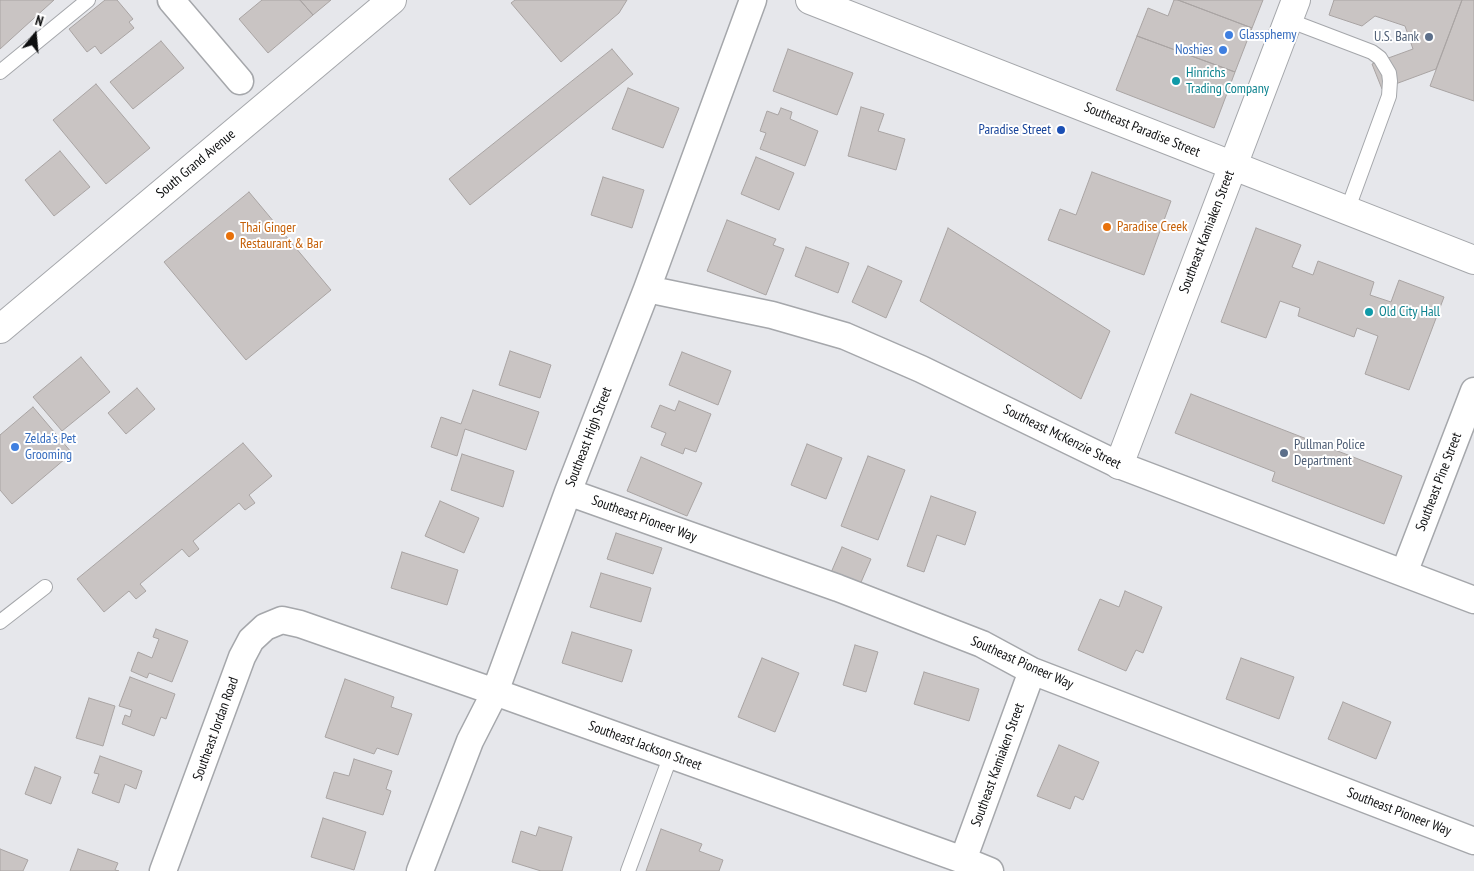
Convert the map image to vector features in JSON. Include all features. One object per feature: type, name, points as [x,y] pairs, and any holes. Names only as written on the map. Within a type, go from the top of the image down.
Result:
[{"type":"main road","name":"South Grand Avenue","points":[[0,329],[392,0]]},
{"type":"main road","name":"Southeast Paradise Street","points":[[810,0],[1474,260]]},
{"type":"main road","name":"Southeast Kamiaken Street","points":[[1119,465],[1292,10]]},
{"type":"street","points":[[171,0],[240,81]]},
{"type":"street","name":"Southeast High Street","points":[[420,871],[470,741],[495,692],[568,492],[647,289],[753,0]]},
{"type":"street","name":"Southeast McKenzie Street","points":[[647,289],[772,316],[845,336],[921,369],[1119,465],[1474,600]]},
{"type":"street","name":"Southeast Pine Street","points":[[1404,573],[1474,391]]},
{"type":"street","name":"Southeast Pioneer Way","points":[[568,492],[838,588],[937,626],[982,644],[1032,671],[1474,841]]},
{"type":"street","name":"Southeast Jordan Road","points":[[163,871],[242,658],[251,640],[265,627],[282,620],[300,624]]},
{"type":"street","name":"Southeast Jackson Street","points":[[300,624],[671,755],[990,871]]},
{"type":"street","name":"Southeast Kamiaken Street","points":[[963,860],[1032,671]]},
{"type":"lane","points":[[0,72],[88,0]]},
{"type":"lane","points":[[1292,10],[1372,52],[1380,58],[1389,73],[1389,96],[1347,210]]},
{"type":"lane","points":[[0,622],[45,587]]},
{"type":"lane","points":[[628,871],[671,755]]},
{"type":"building","points":[[0,0],[54,0],[0,49]]},
{"type":"building","points":[[105,0],[117,0],[133,19],[129,22],[134,28],[101,54],[95,46],[87,52],[69,29]]},
{"type":"building","points":[[262,0],[300,0],[313,15],[268,53],[239,19]]},
{"type":"building","points":[[300,0],[331,0],[313,15]]},
{"type":"building","points":[[515,0],[627,0],[619,13],[561,62],[511,3]]},
{"type":"building","points":[[1174,0],[1252,28],[1235,72],[1137,36],[1148,8],[1168,16]]},
{"type":"building","points":[[1178,0],[1263,0],[1252,28]]},
{"type":"building","name":"U.S. Bank","points":[[1334,0],[1462,0],[1436,69],[1382,89],[1372,64],[1413,49],[1405,26],[1375,16],[1362,26],[1329,15]]},
{"type":"building","points":[[1462,0],[1474,0],[1474,101],[1430,86]]},
{"type":"building","name":"Hinrichs Trading Company","points":[[1137,36],[1235,72],[1214,128],[1116,90]]},
{"type":"building","points":[[161,41],[184,68],[133,109],[110,82]]},
{"type":"building","points":[[612,49],[633,74],[470,205],[449,179]]},
{"type":"building","points":[[788,49],[853,73],[837,115],[773,91]]},
{"type":"building","points":[[96,84],[150,148],[106,184],[53,120]]},
{"type":"building","points":[[628,88],[679,108],[663,148],[612,129]]},
{"type":"building","points":[[861,107],[884,114],[878,131],[905,139],[896,170],[848,156]]},
{"type":"building","points":[[781,108],[792,112],[790,119],[818,131],[805,166],[760,149],[766,133],[760,131],[767,111],[778,115]]},
{"type":"building","points":[[60,151],[90,187],[54,216],[25,180]]},
{"type":"building","points":[[756,157],[794,173],[779,210],[741,194]]},
{"type":"building","name":"Paradise Creek","points":[[1092,172],[1171,201],[1144,275],[1048,240],[1060,209],[1076,215]]},
{"type":"building","points":[[603,177],[644,190],[632,228],[591,215]]},
{"type":"building","points":[[249,192],[331,290],[246,360],[164,262]]},
{"type":"building","points":[[727,220],[776,239],[773,245],[784,249],[766,295],[707,271]]},
{"type":"building","points":[[948,228],[1110,331],[1081,399],[920,301]]},
{"type":"building","name":"Old City Hall","points":[[1256,228],[1301,245],[1292,267],[1313,275],[1318,261],[1374,282],[1370,295],[1391,302],[1399,280],[1444,297],[1409,390],[1365,374],[1378,336],[1357,328],[1354,337],[1298,316],[1300,308],[1280,301],[1266,338],[1221,322]]},
{"type":"building","points":[[806,247],[849,263],[838,293],[795,276]]},
{"type":"building","points":[[868,266],[902,281],[886,318],[852,302]]},
{"type":"building","points":[[510,351],[551,365],[540,398],[499,385]]},
{"type":"building","points":[[682,352],[731,371],[718,405],[669,385]]},
{"type":"building","points":[[81,357],[110,392],[62,431],[33,397]]},
{"type":"building","points":[[137,388],[155,409],[126,434],[108,413]]},
{"type":"building","points":[[473,390],[539,412],[526,450],[465,429],[457,456],[431,447],[441,417],[461,424]]},
{"type":"building","name":"Pullman Police Department","points":[[1191,394],[1402,476],[1384,524],[1272,481],[1275,472],[1175,433]]},
{"type":"building","points":[[679,401],[711,414],[696,452],[685,448],[683,454],[661,445],[666,433],[651,427],[660,405],[675,411]]},
{"type":"building","points":[[33,407],[72,453],[12,504],[0,490],[0,435]]},
{"type":"building","points":[[243,443],[272,476],[249,495],[255,503],[245,510],[239,503],[193,541],[199,549],[189,557],[182,549],[140,584],[146,591],[136,599],[129,591],[104,612],[77,579]]},
{"type":"building","points":[[807,444],[842,458],[826,499],[791,485]]},
{"type":"building","points":[[462,454],[514,471],[503,507],[451,490]]},
{"type":"building","points":[[868,456],[905,470],[878,540],[841,526]]},
{"type":"building","points":[[641,457],[702,483],[687,516],[627,491]]},
{"type":"building","points":[[931,496],[976,512],[965,545],[937,535],[924,572],[907,566]]},
{"type":"building","points":[[440,501],[479,518],[464,553],[425,536]]},
{"type":"building","points":[[616,533],[662,548],[653,574],[607,559]]},
{"type":"building","points":[[842,547],[871,559],[859,587],[830,575]]},
{"type":"building","points":[[402,552],[458,570],[447,605],[391,588]]},
{"type":"building","points":[[601,573],[651,588],[641,622],[590,607]]},
{"type":"building","points":[[1125,591],[1162,607],[1143,653],[1136,650],[1126,671],[1078,650],[1100,599],[1119,607]]},
{"type":"building","points":[[156,629],[188,641],[172,682],[149,673],[147,678],[131,671],[138,652],[152,658],[159,639],[153,637]]},
{"type":"building","points":[[572,632],[632,650],[622,682],[562,663]]},
{"type":"building","points":[[855,645],[878,652],[866,692],[843,685]]},
{"type":"building","points":[[762,658],[799,673],[775,732],[738,717]]},
{"type":"building","points":[[1241,658],[1294,677],[1279,719],[1226,699]]},
{"type":"building","points":[[924,672],[979,689],[969,721],[914,704]]},
{"type":"building","points":[[130,677],[175,694],[166,719],[161,717],[154,736],[122,724],[125,715],[130,717],[132,710],[119,706]]},
{"type":"building","points":[[345,679],[394,697],[391,707],[412,714],[398,755],[377,748],[374,754],[325,737]]},
{"type":"building","points":[[89,698],[115,706],[103,746],[76,738]]},
{"type":"building","points":[[1343,702],[1391,722],[1376,759],[1328,739]]},
{"type":"building","points":[[1059,745],[1099,762],[1083,800],[1075,796],[1070,809],[1037,796]]},
{"type":"building","points":[[100,756],[142,771],[136,789],[125,784],[119,803],[92,793],[99,774],[94,773]]},
{"type":"building","points":[[354,759],[392,771],[386,789],[391,791],[383,815],[326,798],[334,772],[349,776]]},
{"type":"building","points":[[35,767],[61,777],[51,804],[25,794]]},
{"type":"building","points":[[323,818],[366,832],[354,870],[311,857]]},
{"type":"building","points":[[539,827],[572,837],[562,871],[541,871],[512,862],[521,831],[536,836]]},
{"type":"building","points":[[661,829],[702,844],[699,851],[723,860],[719,871],[646,871]]},
{"type":"building","points":[[0,849],[28,860],[23,871],[0,871]]},
{"type":"building","points":[[78,849],[118,863],[115,870],[119,871],[70,871]]},
{"type":"place","name":"Glassphemy","points":[[1229,35]]},
{"type":"place","name":"U.S. Bank","points":[[1429,37]]},
{"type":"place","name":"Noshies","points":[[1223,50]]},
{"type":"place","name":"Hinrichs Trading Company","points":[[1176,81]]},
{"type":"place","name":"Paradise Street","points":[[1061,130]]},
{"type":"place","name":"Paradise Creek","points":[[1107,227]]},
{"type":"place","name":"Thai Ginger Restaurant & Bar","points":[[230,236]]},
{"type":"place","name":"Old City Hall","points":[[1369,312]]},
{"type":"place","name":"Zelda's Pet Grooming","points":[[15,447]]},
{"type":"place","name":"Pullman Police Department","points":[[1284,453]]}]
